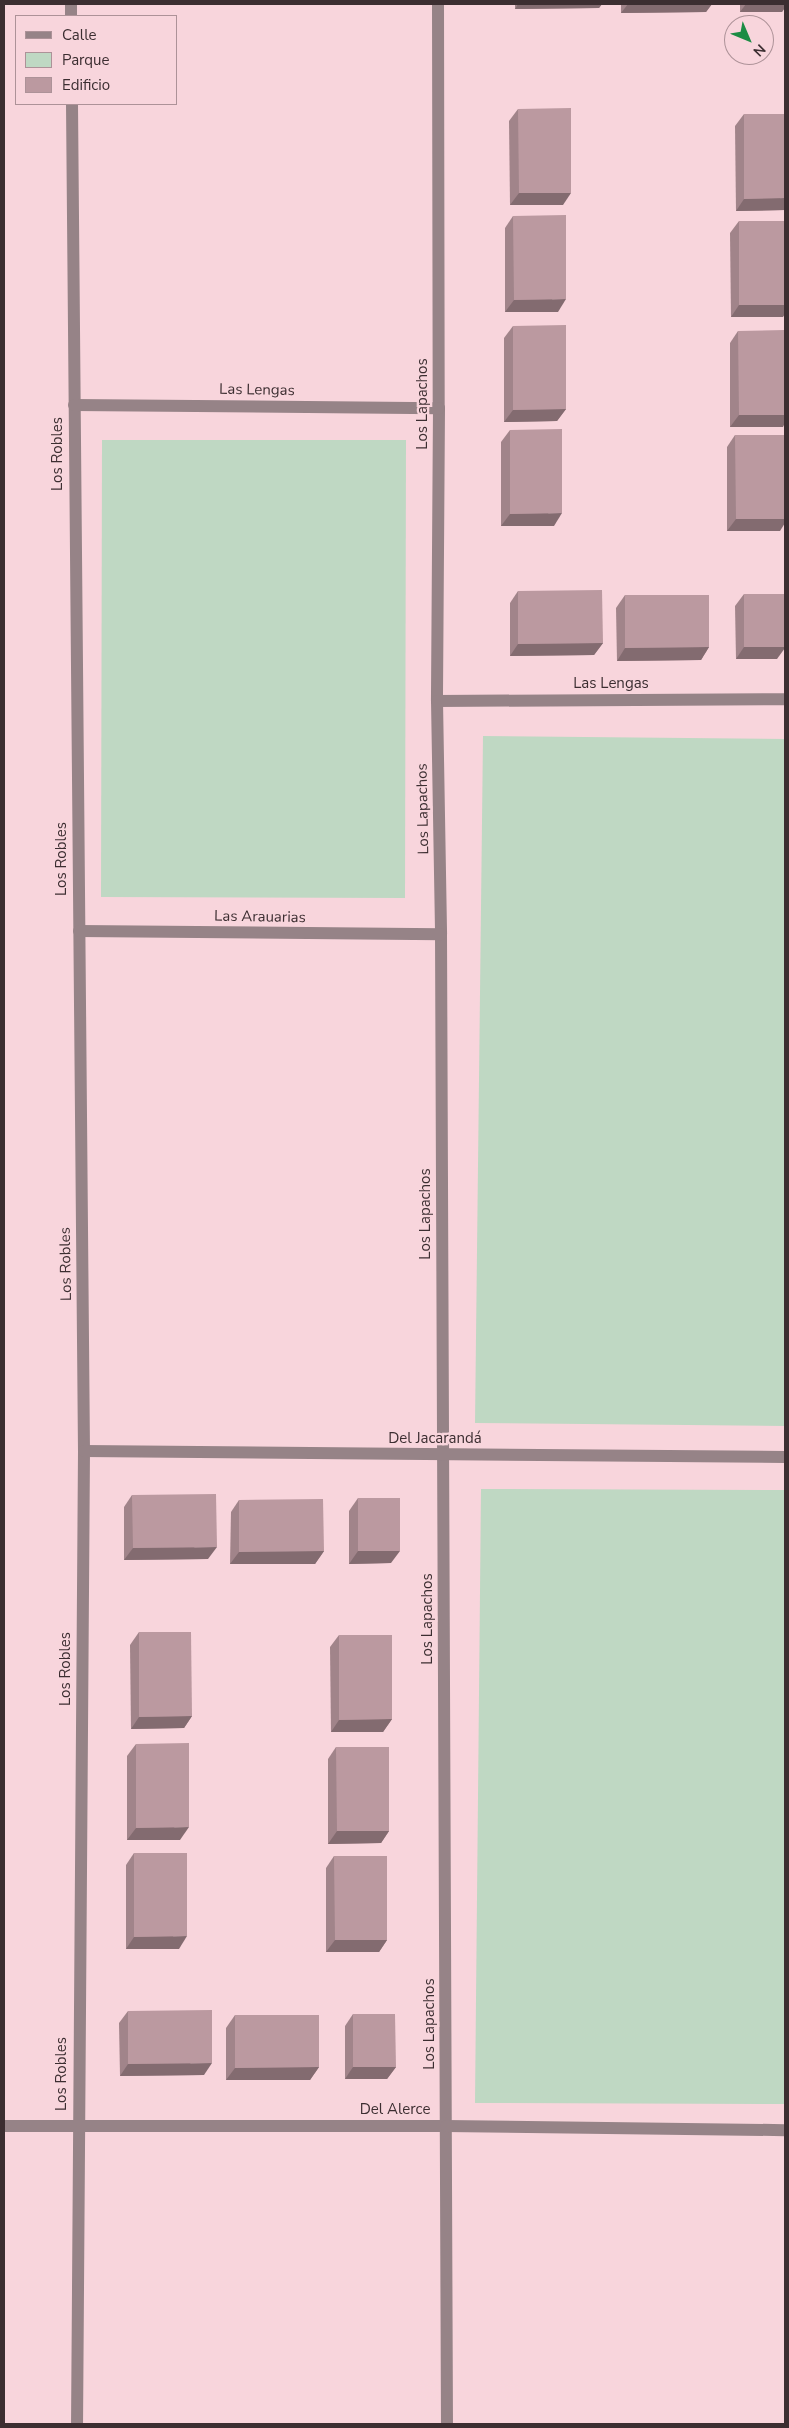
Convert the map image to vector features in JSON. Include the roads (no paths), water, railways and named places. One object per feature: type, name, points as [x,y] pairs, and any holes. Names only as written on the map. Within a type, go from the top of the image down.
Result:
[{"type":"street","name":"Los Lapachos","points":[[438,4],[439,408],[437,701],[441,934],[448,2424]]},
{"type":"street","name":"Los Robles","points":[[72,105],[84,1451],[76,2424]]},
{"type":"street","name":"Las Lengas","points":[[74,405],[439,408]]},
{"type":"street","name":"Las Lengas","points":[[437,701],[785,699]]},
{"type":"street","name":"Las Arauarias","points":[[79,931],[441,934]]},
{"type":"street","name":"Del Jacarandá","points":[[84,1451],[444,1456],[785,1457]]},
{"type":"street","name":"Del Alerce","points":[[4,2126],[446,2126],[785,2130]]}]
